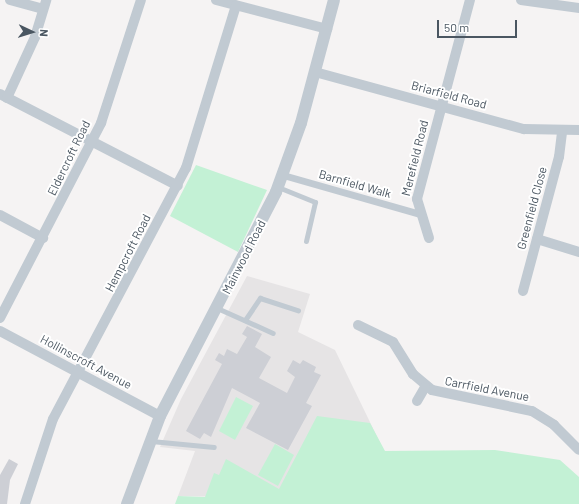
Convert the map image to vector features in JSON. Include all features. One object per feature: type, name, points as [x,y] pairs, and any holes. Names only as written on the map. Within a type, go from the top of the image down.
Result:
[{"type":"street","points":[[10,0],[45,5],[35,37],[4,96],[91,144],[178,186]]},
{"type":"street","name":"Eldercroft Road","points":[[0,318],[91,144],[122,68],[141,0]]},
{"type":"street","points":[[216,0],[327,29]]},
{"type":"street","name":"Mainwood Road","points":[[127,504],[149,441],[160,416],[217,308],[283,175],[315,72],[334,0]]},
{"type":"street","name":"Merefield Road","points":[[429,238],[420,214],[417,199],[470,0]]},
{"type":"street","points":[[521,0],[579,8]]},
{"type":"street","name":"Hempcroft Road","points":[[25,504],[47,432],[77,372],[178,186],[203,122],[236,5]]},
{"type":"street","name":"Briarfield Road","points":[[315,72],[524,129],[562,132],[579,130]]},
{"type":"street","name":"Greenfield Close","points":[[523,292],[559,157],[562,132]]},
{"type":"street","name":"Barnfield Walk","points":[[283,175],[420,214]]},
{"type":"street","points":[[0,215],[43,238]]},
{"type":"street","points":[[537,239],[579,252]]},
{"type":"street","name":"Carrfield Avenue","points":[[358,325],[377,329],[393,342],[413,374],[425,386],[447,396],[532,411],[554,425],[579,450]]},
{"type":"street","name":"Hollinscroft Avenue","points":[[0,330],[160,416]]},
{"type":"street","points":[[416,401],[425,386]]},
{"type":"lane","points":[[278,187],[314,202],[306,241]]},
{"type":"lane","points":[[245,320],[260,298],[298,310]]},
{"type":"lane","points":[[217,308],[274,333]]},
{"type":"lane","points":[[149,441],[214,448]]},
{"type":"shaded area","points":[[247,276],[310,294],[298,332],[335,350],[384,451],[262,504],[238,497],[178,496],[195,451],[160,447],[181,399]]},
{"type":"green space","points":[[196,165],[267,190],[238,252],[170,216]]},
{"type":"green space","points":[[236,397],[253,406],[235,440],[219,431]]},
{"type":"green space","points":[[317,416],[370,423],[385,451],[495,450],[560,460],[579,477],[579,504],[175,504],[178,496],[205,497],[214,473],[219,475],[226,459],[279,489]]},
{"type":"green space","points":[[275,444],[294,455],[278,486],[258,475]]},
{"type":"building","points":[[247,326],[262,334],[255,347],[271,357],[259,378],[287,393],[295,377],[287,371],[293,360],[300,364],[303,360],[316,367],[314,372],[321,375],[306,403],[312,406],[288,450],[246,428],[260,403],[232,388],[211,437],[204,433],[200,439],[186,431],[222,364],[215,360],[219,353],[224,356],[227,349],[237,354],[247,337],[242,334]]},
{"type":"building","points":[[9,459],[18,464],[10,480],[7,504],[0,504],[0,475]]}]
